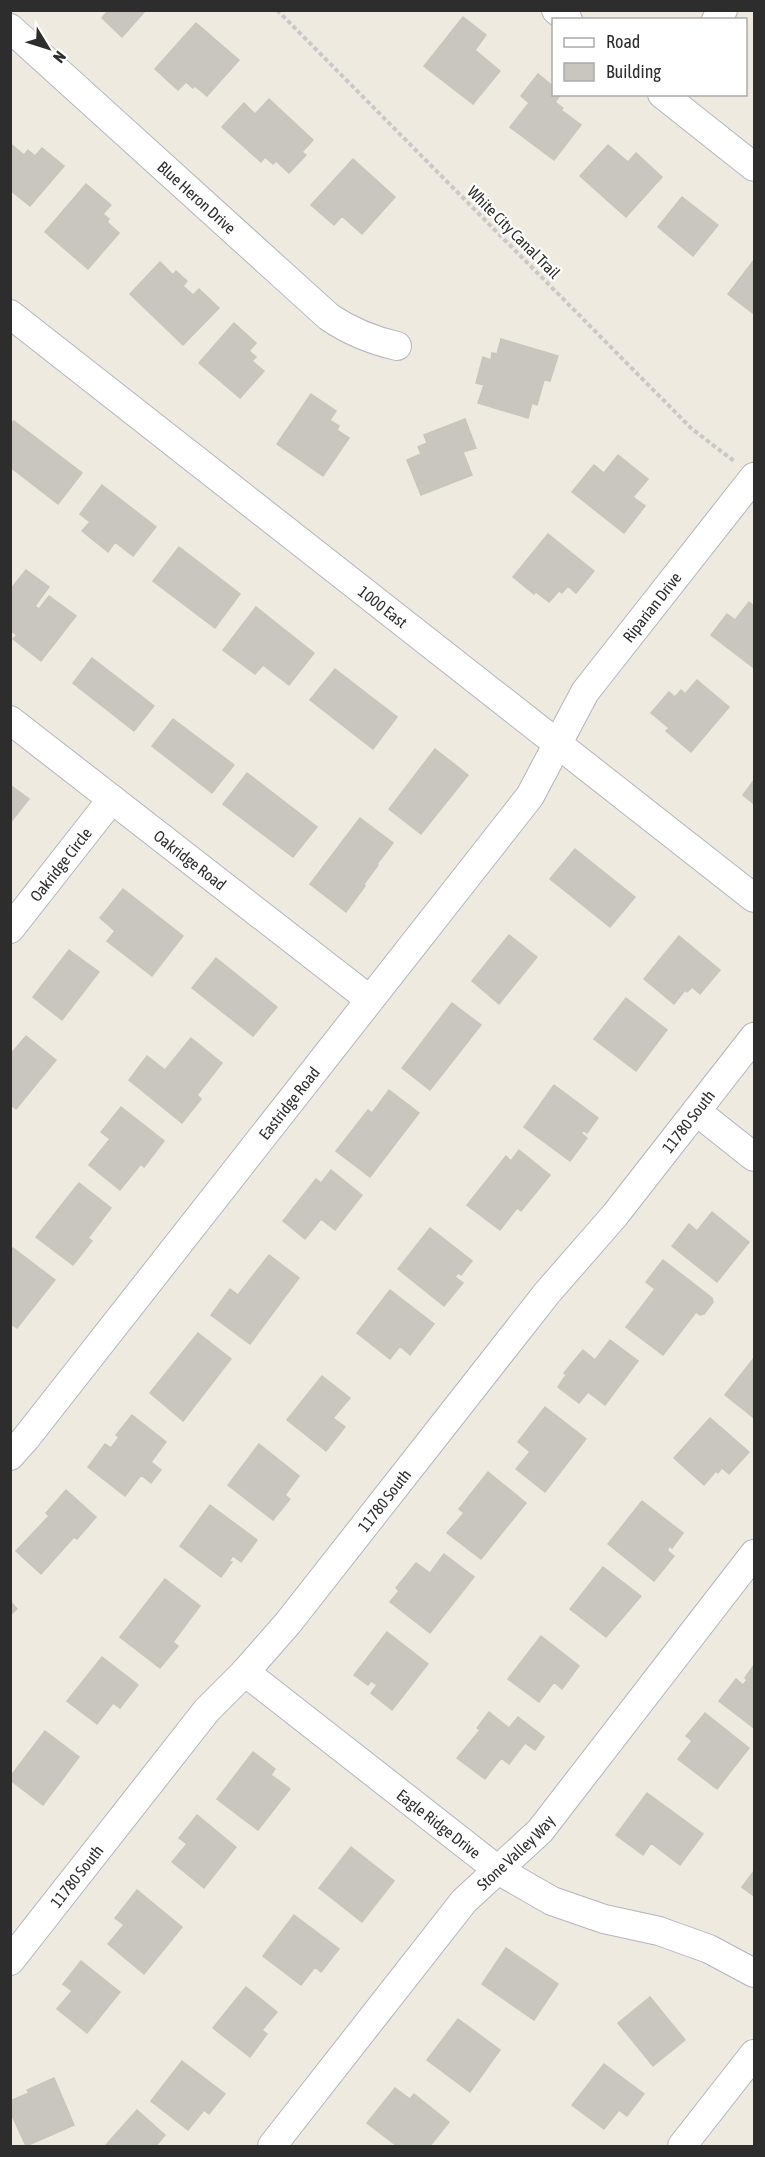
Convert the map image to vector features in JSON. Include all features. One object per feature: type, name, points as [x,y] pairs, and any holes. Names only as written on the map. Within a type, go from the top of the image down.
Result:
[{"type":"street","name":"Blue Heron Drive","points":[[10,28],[329,317],[351,332],[397,346]]},
{"type":"street","points":[[665,96],[754,167]]},
{"type":"street","name":"1000 East","points":[[10,314],[754,898]]},
{"type":"street","name":"Riparian Drive","points":[[558,742],[585,692],[747,471]]},
{"type":"street","name":"Oakridge Road","points":[[10,720],[369,999]]},
{"type":"street","name":"Eastridge Road","points":[[10,1456],[530,796],[558,742]]},
{"type":"street","name":"Oakridge Circle","points":[[10,929],[112,799]]},
{"type":"street","name":"11780 South","points":[[10,1961],[207,1710],[245,1672],[288,1623],[547,1293],[615,1215],[754,1037]]},
{"type":"street","points":[[696,1111],[754,1157]]},
{"type":"street","name":"Stone Valley Way","points":[[272,2146],[464,1901],[540,1831],[754,1554]]},
{"type":"street","name":"Eagle Ridge Drive","points":[[245,1672],[498,1870],[552,1901],[604,1919],[659,1931],[709,1949],[754,1973]]},
{"type":"street","points":[[682,2146],[754,2054]]},
{"type":"path","name":"White City Canal Trail","points":[[277,10],[692,429],[747,471]]},
{"type":"building","points":[[106,10],[146,10],[122,37],[102,18]]},
{"type":"building","points":[[463,17],[486,35],[475,50],[500,71],[473,104],[424,66]]},
{"type":"building","points":[[196,23],[239,60],[207,96],[186,82],[178,90],[155,69]]},
{"type":"building","points":[[538,74],[552,85],[552,96],[560,96],[555,102],[563,108],[561,110],[581,125],[554,160],[510,127],[529,103],[521,96]]},
{"type":"building","points":[[269,99],[313,140],[302,152],[306,155],[289,173],[276,161],[273,164],[265,157],[261,162],[222,127],[244,103],[255,114]]},
{"type":"building","points":[[12,145],[24,155],[28,150],[35,156],[42,148],[64,166],[30,206],[10,190],[10,147]]},
{"type":"building","points":[[608,145],[628,162],[636,153],[662,177],[626,217],[580,176]]},
{"type":"building","points":[[353,159],[395,197],[362,234],[342,216],[334,225],[311,205]]},
{"type":"building","points":[[86,184],[111,205],[103,214],[109,219],[107,222],[119,233],[88,269],[45,232]]},
{"type":"building","points":[[682,197],[718,225],[693,256],[658,227]]},
{"type":"building","points":[[754,260],[754,314],[728,294]]},
{"type":"building","points":[[160,262],[173,275],[176,271],[187,281],[183,286],[193,295],[199,289],[219,308],[183,345],[130,294]]},
{"type":"building","points":[[234,323],[256,343],[249,351],[256,357],[252,361],[264,371],[240,398],[199,363]]},
{"type":"building","points":[[501,339],[558,356],[550,381],[544,380],[537,405],[532,403],[528,418],[478,403],[484,385],[476,383],[483,357],[491,360],[492,353],[497,354]]},
{"type":"building","points":[[311,394],[336,411],[330,420],[339,426],[337,430],[349,438],[323,476],[277,444]]},
{"type":"building","points":[[465,419],[476,448],[463,452],[472,475],[421,495],[407,460],[421,454],[418,447],[427,443],[424,435]]},
{"type":"building","points":[[14,421],[82,473],[58,504],[10,467],[10,425]]},
{"type":"building","points":[[618,455],[648,479],[633,497],[645,506],[624,533],[572,492],[594,465],[604,473]]},
{"type":"building","points":[[102,485],[156,527],[133,556],[115,542],[108,552],[82,531],[90,522],[80,514]]},
{"type":"building","points":[[548,534],[594,571],[576,593],[568,586],[562,593],[559,591],[549,602],[536,592],[534,594],[513,577]]},
{"type":"building","points":[[179,547],[240,594],[215,628],[153,581]]},
{"type":"building","points":[[26,570],[49,587],[35,606],[39,609],[49,596],[76,616],[41,661],[13,639],[17,635],[10,630],[10,590]]},
{"type":"building","points":[[749,602],[754,606],[754,668],[711,635],[727,614],[735,620]]},
{"type":"building","points":[[256,607],[314,653],[289,685],[263,665],[255,674],[223,650]]},
{"type":"building","points":[[92,658],[154,706],[134,731],[73,683]]},
{"type":"building","points":[[335,669],[397,717],[373,749],[310,700]]},
{"type":"building","points":[[697,680],[729,707],[691,752],[666,731],[669,728],[651,713],[669,692],[675,697],[681,690],[685,694]]},
{"type":"building","points":[[173,719],[234,765],[212,793],[152,746]]},
{"type":"building","points":[[435,749],[468,775],[421,834],[389,809]]},
{"type":"building","points":[[247,773],[317,827],[293,857],[223,804]]},
{"type":"building","points":[[754,780],[754,804],[743,795]]},
{"type":"building","points":[[10,785],[29,799],[10,823]]},
{"type":"building","points":[[360,818],[393,843],[346,912],[310,884]]},
{"type":"building","points":[[575,849],[635,897],[610,927],[550,879]]},
{"type":"building","points":[[123,889],[183,936],[152,976],[107,941],[115,931],[100,918]]},
{"type":"building","points":[[509,935],[537,957],[499,1004],[472,981]]},
{"type":"building","points":[[679,936],[720,970],[700,994],[692,987],[687,992],[685,990],[674,1004],[644,979]]},
{"type":"building","points":[[69,950],[99,972],[62,1020],[33,997]]},
{"type":"building","points":[[216,958],[277,1007],[253,1036],[192,988]]},
{"type":"building","points":[[626,998],[667,1030],[636,1071],[594,1039]]},
{"type":"building","points":[[452,1003],[481,1025],[430,1090],[402,1068]]},
{"type":"building","points":[[26,1036],[56,1060],[16,1109],[10,1104],[10,1055]]},
{"type":"building","points":[[191,1038],[222,1063],[197,1095],[201,1099],[182,1123],[129,1080],[147,1056],[165,1070]]},
{"type":"building","points":[[554,1085],[598,1118],[587,1133],[583,1130],[581,1133],[587,1138],[570,1161],[524,1127]]},
{"type":"building","points":[[389,1090],[419,1113],[370,1177],[336,1151],[368,1110],[372,1113]]},
{"type":"building","points":[[121,1107],[164,1141],[144,1167],[141,1164],[120,1190],[89,1165],[110,1139],[101,1132]]},
{"type":"building","points":[[519,1150],[550,1175],[521,1211],[517,1208],[500,1230],[467,1205],[506,1156],[511,1161]]},
{"type":"building","points":[[331,1170],[362,1195],[335,1230],[321,1219],[305,1239],[283,1221],[316,1179],[321,1183]]},
{"type":"building","points":[[79,1183],[111,1208],[88,1238],[92,1241],[73,1265],[36,1237]]},
{"type":"building","points":[[712,1212],[749,1242],[717,1282],[672,1246],[689,1224],[697,1231]]},
{"type":"building","points":[[430,1228],[472,1261],[461,1275],[458,1273],[455,1277],[463,1283],[444,1306],[398,1269]]},
{"type":"building","points":[[13,1248],[55,1280],[17,1328],[10,1323],[10,1252]]},
{"type":"building","points":[[269,1255],[299,1278],[250,1344],[211,1315],[230,1289],[238,1295]]},
{"type":"building","points":[[663,1260],[712,1298],[713,1302],[704,1314],[700,1315],[696,1312],[663,1355],[626,1327],[655,1289],[646,1282]]},
{"type":"building","points":[[390,1290],[434,1324],[410,1355],[400,1346],[390,1359],[357,1333]]},
{"type":"building","points":[[198,1333],[231,1359],[183,1421],[150,1393]]},
{"type":"building","points":[[610,1340],[638,1361],[605,1405],[588,1392],[579,1403],[558,1387],[566,1375],[564,1373],[583,1350],[595,1360]]},
{"type":"building","points":[[754,1358],[754,1418],[725,1395]]},
{"type":"building","points":[[322,1376],[350,1398],[333,1418],[345,1427],[326,1451],[287,1420]]},
{"type":"building","points":[[545,1407],[586,1439],[545,1492],[516,1469],[530,1452],[518,1442]]},
{"type":"building","points":[[132,1415],[166,1442],[151,1462],[161,1470],[151,1483],[141,1475],[125,1496],[88,1467],[105,1444],[111,1448],[119,1437],[116,1435]]},
{"type":"building","points":[[710,1418],[749,1452],[729,1474],[722,1468],[718,1473],[716,1471],[704,1485],[674,1458]]},
{"type":"building","points":[[259,1444],[299,1476],[285,1495],[290,1499],[273,1520],[228,1485]]},
{"type":"building","points":[[488,1472],[526,1503],[481,1559],[447,1533],[464,1513],[459,1509]]},
{"type":"building","points":[[66,1490],[96,1517],[77,1539],[74,1537],[41,1574],[16,1551],[49,1516],[46,1513]]},
{"type":"building","points":[[642,1501],[683,1533],[672,1548],[670,1546],[667,1550],[674,1556],[654,1581],[608,1544]]},
{"type":"building","points":[[210,1505],[257,1540],[241,1562],[233,1556],[229,1561],[232,1562],[221,1577],[180,1546]]},
{"type":"building","points":[[444,1554],[474,1577],[430,1633],[390,1602],[399,1591],[396,1588],[416,1563],[430,1573]]},
{"type":"building","points":[[603,1567],[641,1596],[606,1637],[570,1609]]},
{"type":"building","points":[[165,1579],[200,1606],[173,1642],[178,1646],[160,1668],[120,1637]]},
{"type":"building","points":[[10,1601],[17,1609],[10,1615]]},
{"type":"building","points":[[387,1632],[428,1664],[392,1710],[371,1693],[377,1685],[371,1681],[368,1685],[354,1675]]},
{"type":"building","points":[[541,1636],[579,1666],[562,1689],[554,1682],[539,1702],[508,1679]]},
{"type":"building","points":[[102,1657],[138,1685],[120,1708],[113,1703],[97,1724],[67,1701]]},
{"type":"building","points":[[754,1665],[754,1728],[719,1701],[736,1679],[743,1685]]},
{"type":"building","points":[[489,1712],[509,1728],[518,1717],[544,1737],[535,1750],[525,1743],[509,1764],[501,1758],[485,1779],[457,1758],[480,1730],[477,1728]]},
{"type":"building","points":[[705,1713],[749,1748],[717,1789],[678,1759],[692,1741],[686,1736]]},
{"type":"building","points":[[45,1731],[79,1757],[43,1805],[10,1780],[10,1777]]},
{"type":"building","points":[[253,1752],[275,1769],[271,1775],[290,1789],[258,1830],[217,1799]]},
{"type":"building","points":[[647,1793],[703,1834],[680,1865],[651,1843],[643,1855],[616,1835]]},
{"type":"building","points":[[197,1815],[236,1847],[204,1888],[172,1862],[187,1844],[179,1838]]},
{"type":"building","points":[[351,1847],[394,1881],[362,1922],[319,1888]]},
{"type":"building","points":[[754,1871],[754,1896],[742,1887]]},
{"type":"building","points":[[137,1890],[182,1927],[144,1974],[108,1944],[124,1925],[115,1918]]},
{"type":"building","points":[[294,1915],[339,1949],[321,1972],[315,1967],[301,1985],[263,1956]]},
{"type":"building","points":[[506,1948],[558,1984],[534,2020],[482,1984]]},
{"type":"building","points":[[81,1961],[120,1992],[87,2033],[57,2009],[72,1991],[63,1984]]},
{"type":"building","points":[[246,1987],[277,2012],[262,2030],[267,2034],[250,2057],[213,2028]]},
{"type":"building","points":[[650,1997],[685,2040],[653,2066],[618,2023]]},
{"type":"building","points":[[458,2019],[500,2050],[470,2092],[427,2060]]},
{"type":"building","points":[[182,2061],[225,2094],[209,2114],[204,2110],[188,2130],[151,2101]]},
{"type":"building","points":[[604,2064],[644,2094],[627,2116],[619,2110],[604,2129],[572,2105]]},
{"type":"building","points":[[54,2078],[74,2125],[26,2146],[10,2111],[10,2101],[29,2093],[27,2090]]},
{"type":"building","points":[[395,2088],[410,2099],[414,2094],[449,2122],[430,2146],[397,2146],[367,2123]]},
{"type":"building","points":[[137,2110],[165,2135],[156,2146],[105,2146]]}]
